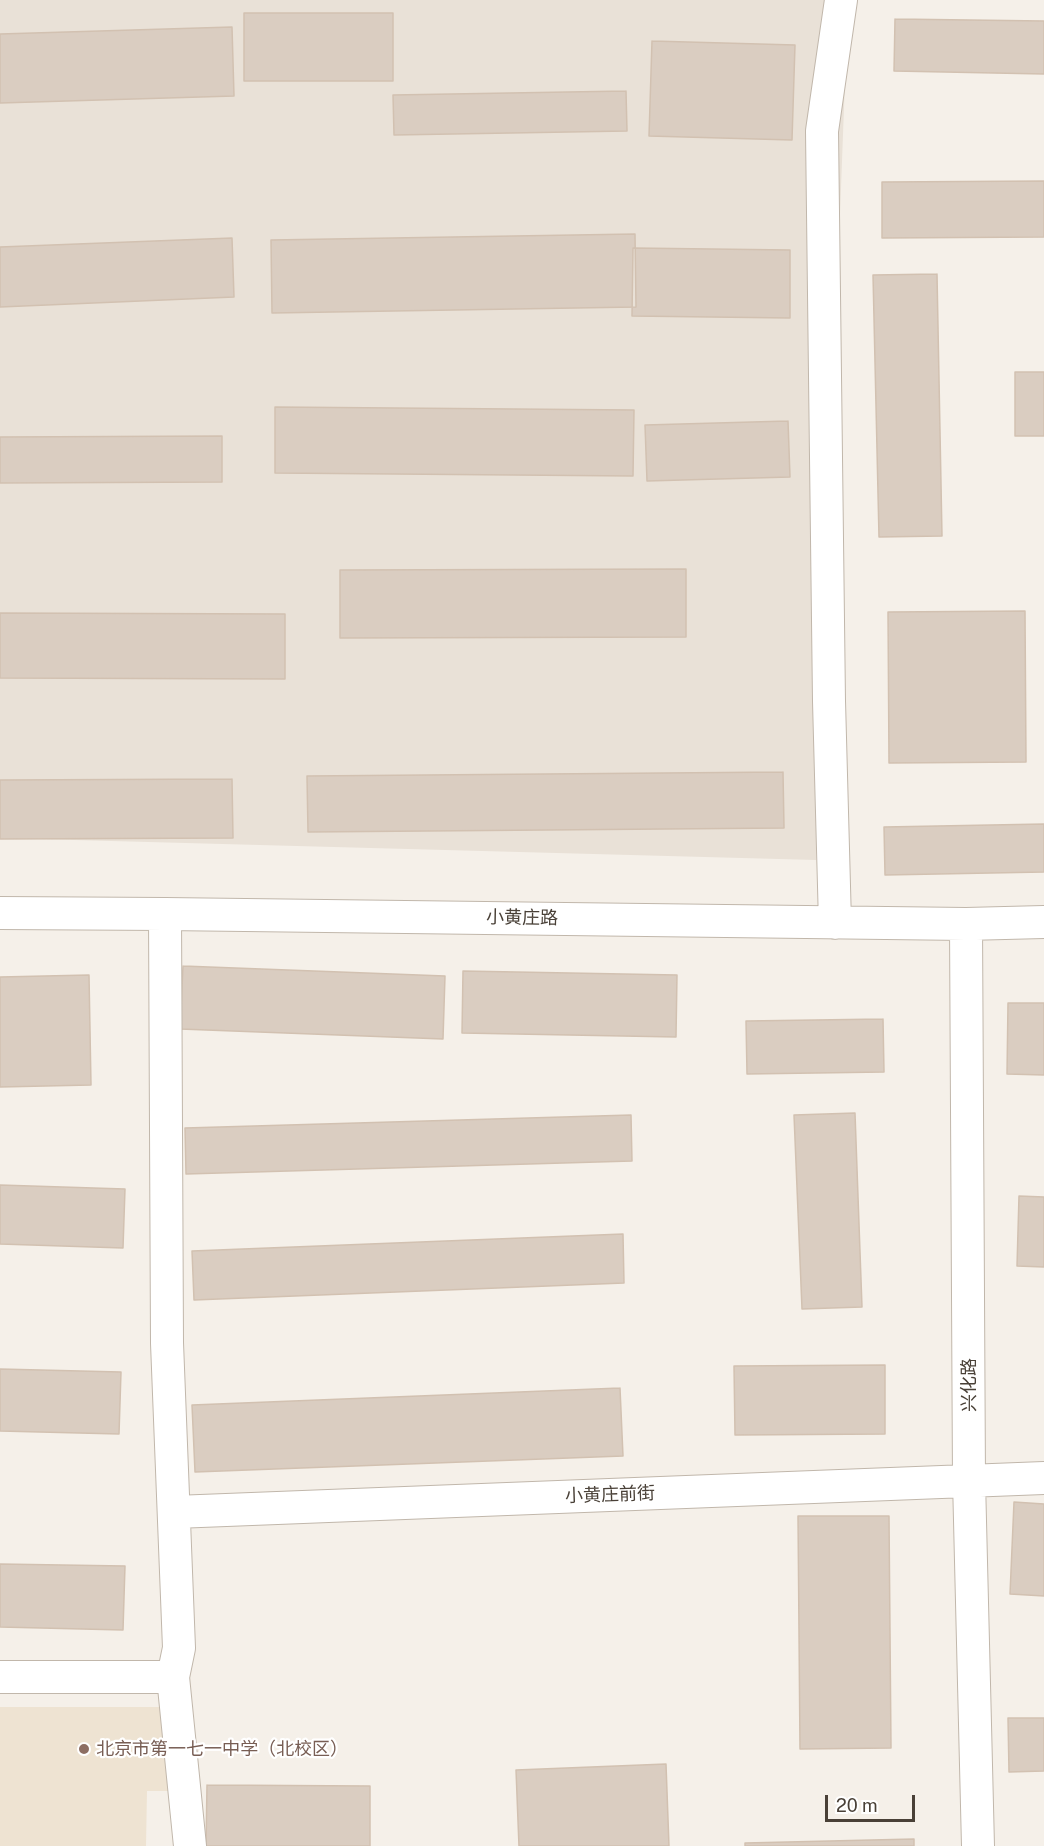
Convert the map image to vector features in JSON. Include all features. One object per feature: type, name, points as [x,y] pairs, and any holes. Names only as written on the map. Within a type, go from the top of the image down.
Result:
[{"type":"street","points":[[835,922],[829,701],[822,131],[841,0]]},
{"type":"street","name":"小黄庄路","points":[[0,913],[966,924],[1044,922]]},
{"type":"street","points":[[165,914],[167,1343],[179,1648],[173,1677],[190,1846]]},
{"type":"street","name":"兴化路","points":[[966,924],[969,1480],[978,1846]]},
{"type":"street","name":"小黄庄前街","points":[[175,1512],[1044,1478]]},
{"type":"street","points":[[0,1677],[173,1677]]},
{"type":"shaded area","points":[[0,0],[848,0],[816,860],[0,838]]},
{"type":"shaded area","name":"北京市第一七一中学（北校区）","points":[[0,1707],[169,1707],[169,1791],[147,1791],[146,1846],[0,1846]]},
{"type":"building","points":[[244,13],[393,13],[393,81],[244,81]]},
{"type":"building","points":[[895,19],[1044,21],[1044,74],[894,71]]},
{"type":"building","points":[[232,27],[234,96],[0,103],[0,34]]},
{"type":"building","points":[[652,41],[795,45],[792,140],[649,136]]},
{"type":"building","points":[[626,91],[627,131],[394,135],[393,95]]},
{"type":"building","points":[[1044,181],[1044,237],[882,238],[882,182]]},
{"type":"building","points":[[635,234],[636,307],[272,313],[271,240]]},
{"type":"building","points":[[232,238],[234,297],[0,307],[0,247]]},
{"type":"building","points":[[633,248],[790,250],[790,318],[632,316]]},
{"type":"building","points":[[937,274],[942,536],[879,537],[873,275]]},
{"type":"building","points":[[1015,372],[1044,372],[1044,436],[1015,436]]},
{"type":"building","points":[[275,407],[634,410],[633,476],[275,473]]},
{"type":"building","points":[[788,421],[790,477],[647,481],[645,425]]},
{"type":"building","points":[[222,436],[222,482],[0,483],[0,437]]},
{"type":"building","points":[[686,569],[686,637],[340,638],[340,570]]},
{"type":"building","points":[[1025,611],[1026,762],[889,763],[888,612]]},
{"type":"building","points":[[0,613],[285,614],[285,679],[0,678]]},
{"type":"building","points":[[783,772],[784,828],[308,832],[307,776]]},
{"type":"building","points":[[232,779],[233,838],[0,839],[0,780]]},
{"type":"building","points":[[1044,824],[1044,872],[885,875],[884,827]]},
{"type":"building","points":[[183,966],[445,976],[443,1039],[180,1029]]},
{"type":"building","points":[[463,971],[677,975],[676,1037],[462,1033]]},
{"type":"building","points":[[89,975],[91,1085],[0,1087],[0,977]]},
{"type":"building","points":[[1008,1003],[1044,1003],[1044,1075],[1007,1074]]},
{"type":"building","points":[[883,1019],[884,1072],[747,1074],[746,1021]]},
{"type":"building","points":[[855,1113],[862,1307],[802,1309],[794,1115]]},
{"type":"building","points":[[631,1115],[632,1161],[186,1174],[185,1128]]},
{"type":"building","points":[[0,1185],[125,1189],[123,1248],[0,1244]]},
{"type":"building","points":[[1019,1196],[1044,1197],[1044,1267],[1017,1266]]},
{"type":"building","points":[[623,1234],[624,1283],[194,1300],[192,1251]]},
{"type":"building","points":[[885,1365],[885,1434],[735,1435],[734,1366]]},
{"type":"building","points":[[0,1369],[121,1372],[119,1434],[0,1431]]},
{"type":"building","points":[[620,1388],[623,1456],[195,1472],[192,1405]]},
{"type":"building","points":[[1014,1502],[1044,1504],[1044,1596],[1010,1594]]},
{"type":"building","points":[[798,1516],[889,1516],[891,1748],[800,1749]]},
{"type":"building","points":[[0,1564],[125,1566],[123,1630],[0,1627]]},
{"type":"building","points":[[1008,1718],[1044,1718],[1044,1771],[1009,1772]]},
{"type":"building","points":[[666,1764],[669,1846],[519,1846],[516,1770]]},
{"type":"building","points":[[207,1785],[370,1786],[370,1846],[206,1846]]},
{"type":"building","points":[[914,1839],[914,1846],[745,1846],[745,1843]]},
{"type":"place","name":"北京市第一七一中学（北校区）","points":[[84,1749]]}]
